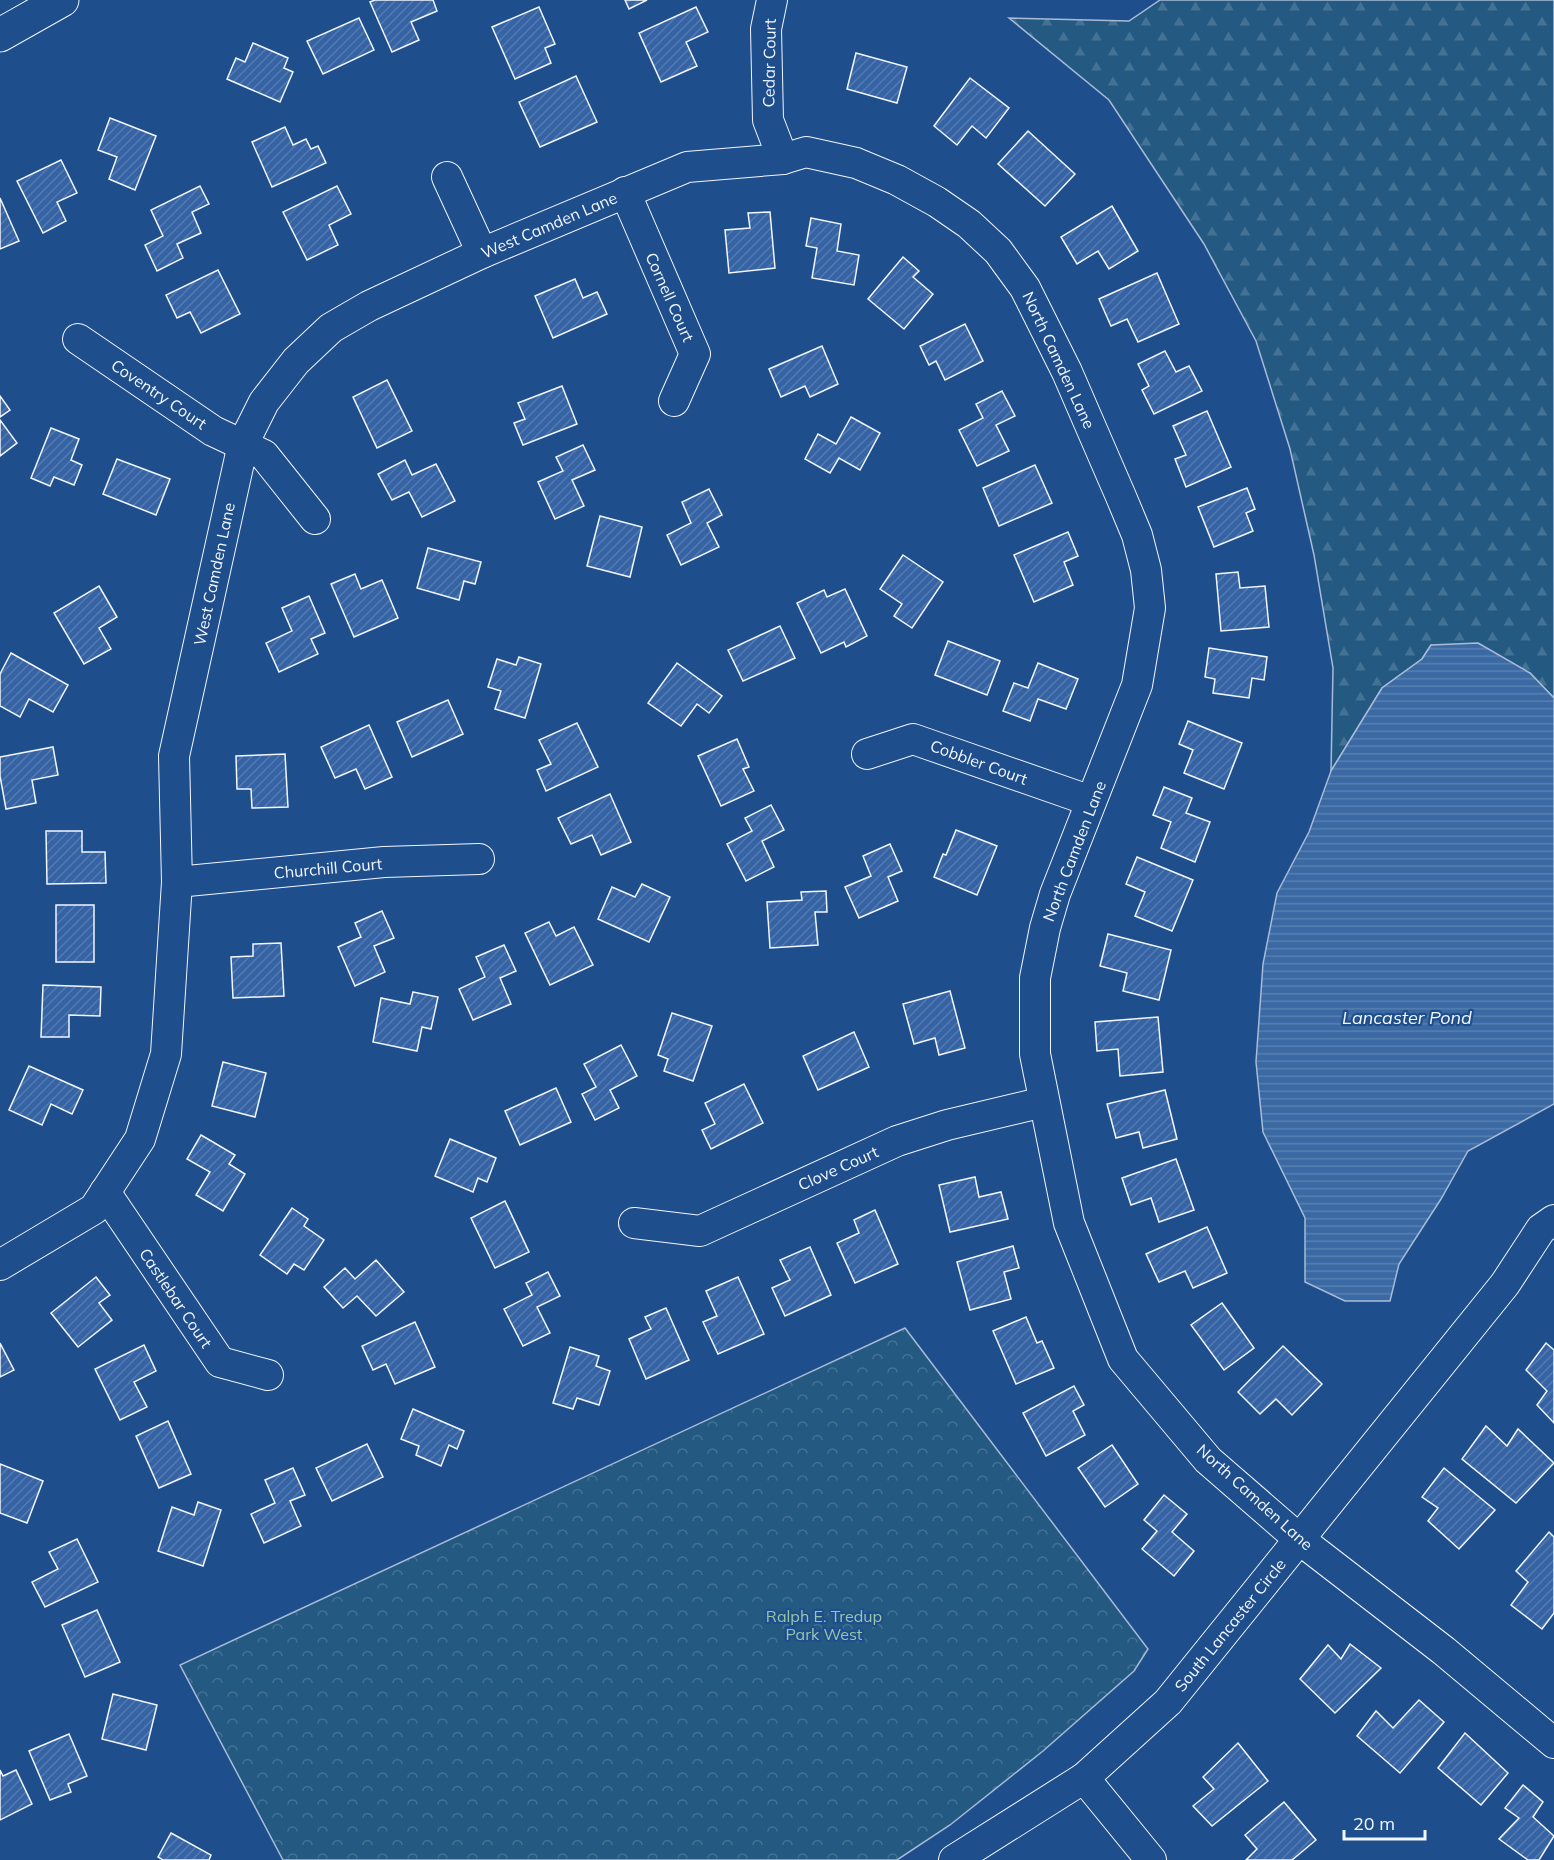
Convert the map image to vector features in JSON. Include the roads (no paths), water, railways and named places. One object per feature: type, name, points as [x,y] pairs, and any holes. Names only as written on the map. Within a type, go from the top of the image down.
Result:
[{"type":"main road","points":[[0,35],[62,0]]},
{"type":"street","name":"Cedar Court","points":[[772,0],[766,29],[768,120],[783,159]]},
{"type":"street","name":"North Camden Lane","points":[[783,159],[806,152],[855,163],[897,180],[938,202],[969,224],[998,251],[1025,288],[1067,372],[1137,535],[1146,570],[1150,608],[1137,685],[1055,894],[1045,928],[1035,978],[1035,1054],[1069,1223],[1123,1359],[1208,1460],[1299,1539],[1444,1651],[1554,1743]]},
{"type":"street","name":"West Camden Lane","points":[[0,1265],[94,1209],[140,1139],[166,1054],[177,882],[174,756],[243,444],[264,402],[296,361],[331,328],[369,306],[482,253],[687,167],[783,159]]},
{"type":"street","points":[[447,177],[482,253]]},
{"type":"street","name":"Cornell Court","points":[[625,192],[695,354],[674,401]]},
{"type":"street","name":"Coventry Court","points":[[78,339],[213,431],[264,455],[315,519]]},
{"type":"street","name":"Cobbler Court","points":[[867,754],[913,739],[1091,801]]},
{"type":"street","name":"Churchill Court","points":[[177,882],[384,862],[479,859]]},
{"type":"street","name":"Clove Court","points":[[634,1224],[700,1231],[897,1142],[947,1125],[1044,1102]]},
{"type":"street","name":"Castlebar Court","points":[[105,1192],[220,1362],[268,1375]]},
{"type":"street","name":"South Lancaster Circle","points":[[954,1860],[1084,1778],[1168,1702],[1505,1284],[1541,1228],[1554,1220]]},
{"type":"street","points":[[1084,1778],[1151,1860]]},
{"type":"water","name":"Lancaster Pond","points":[[1478,643],[1530,673],[1554,698],[1554,1104],[1468,1151],[1441,1199],[1399,1264],[1390,1301],[1345,1301],[1305,1282],[1305,1218],[1263,1132],[1256,1062],[1263,964],[1277,893],[1309,832],[1331,771],[1382,688],[1422,659],[1431,645]]},
{"type":"park label","name":"Ralph E. Tredup Park West","points":[[824,1625]]}]
